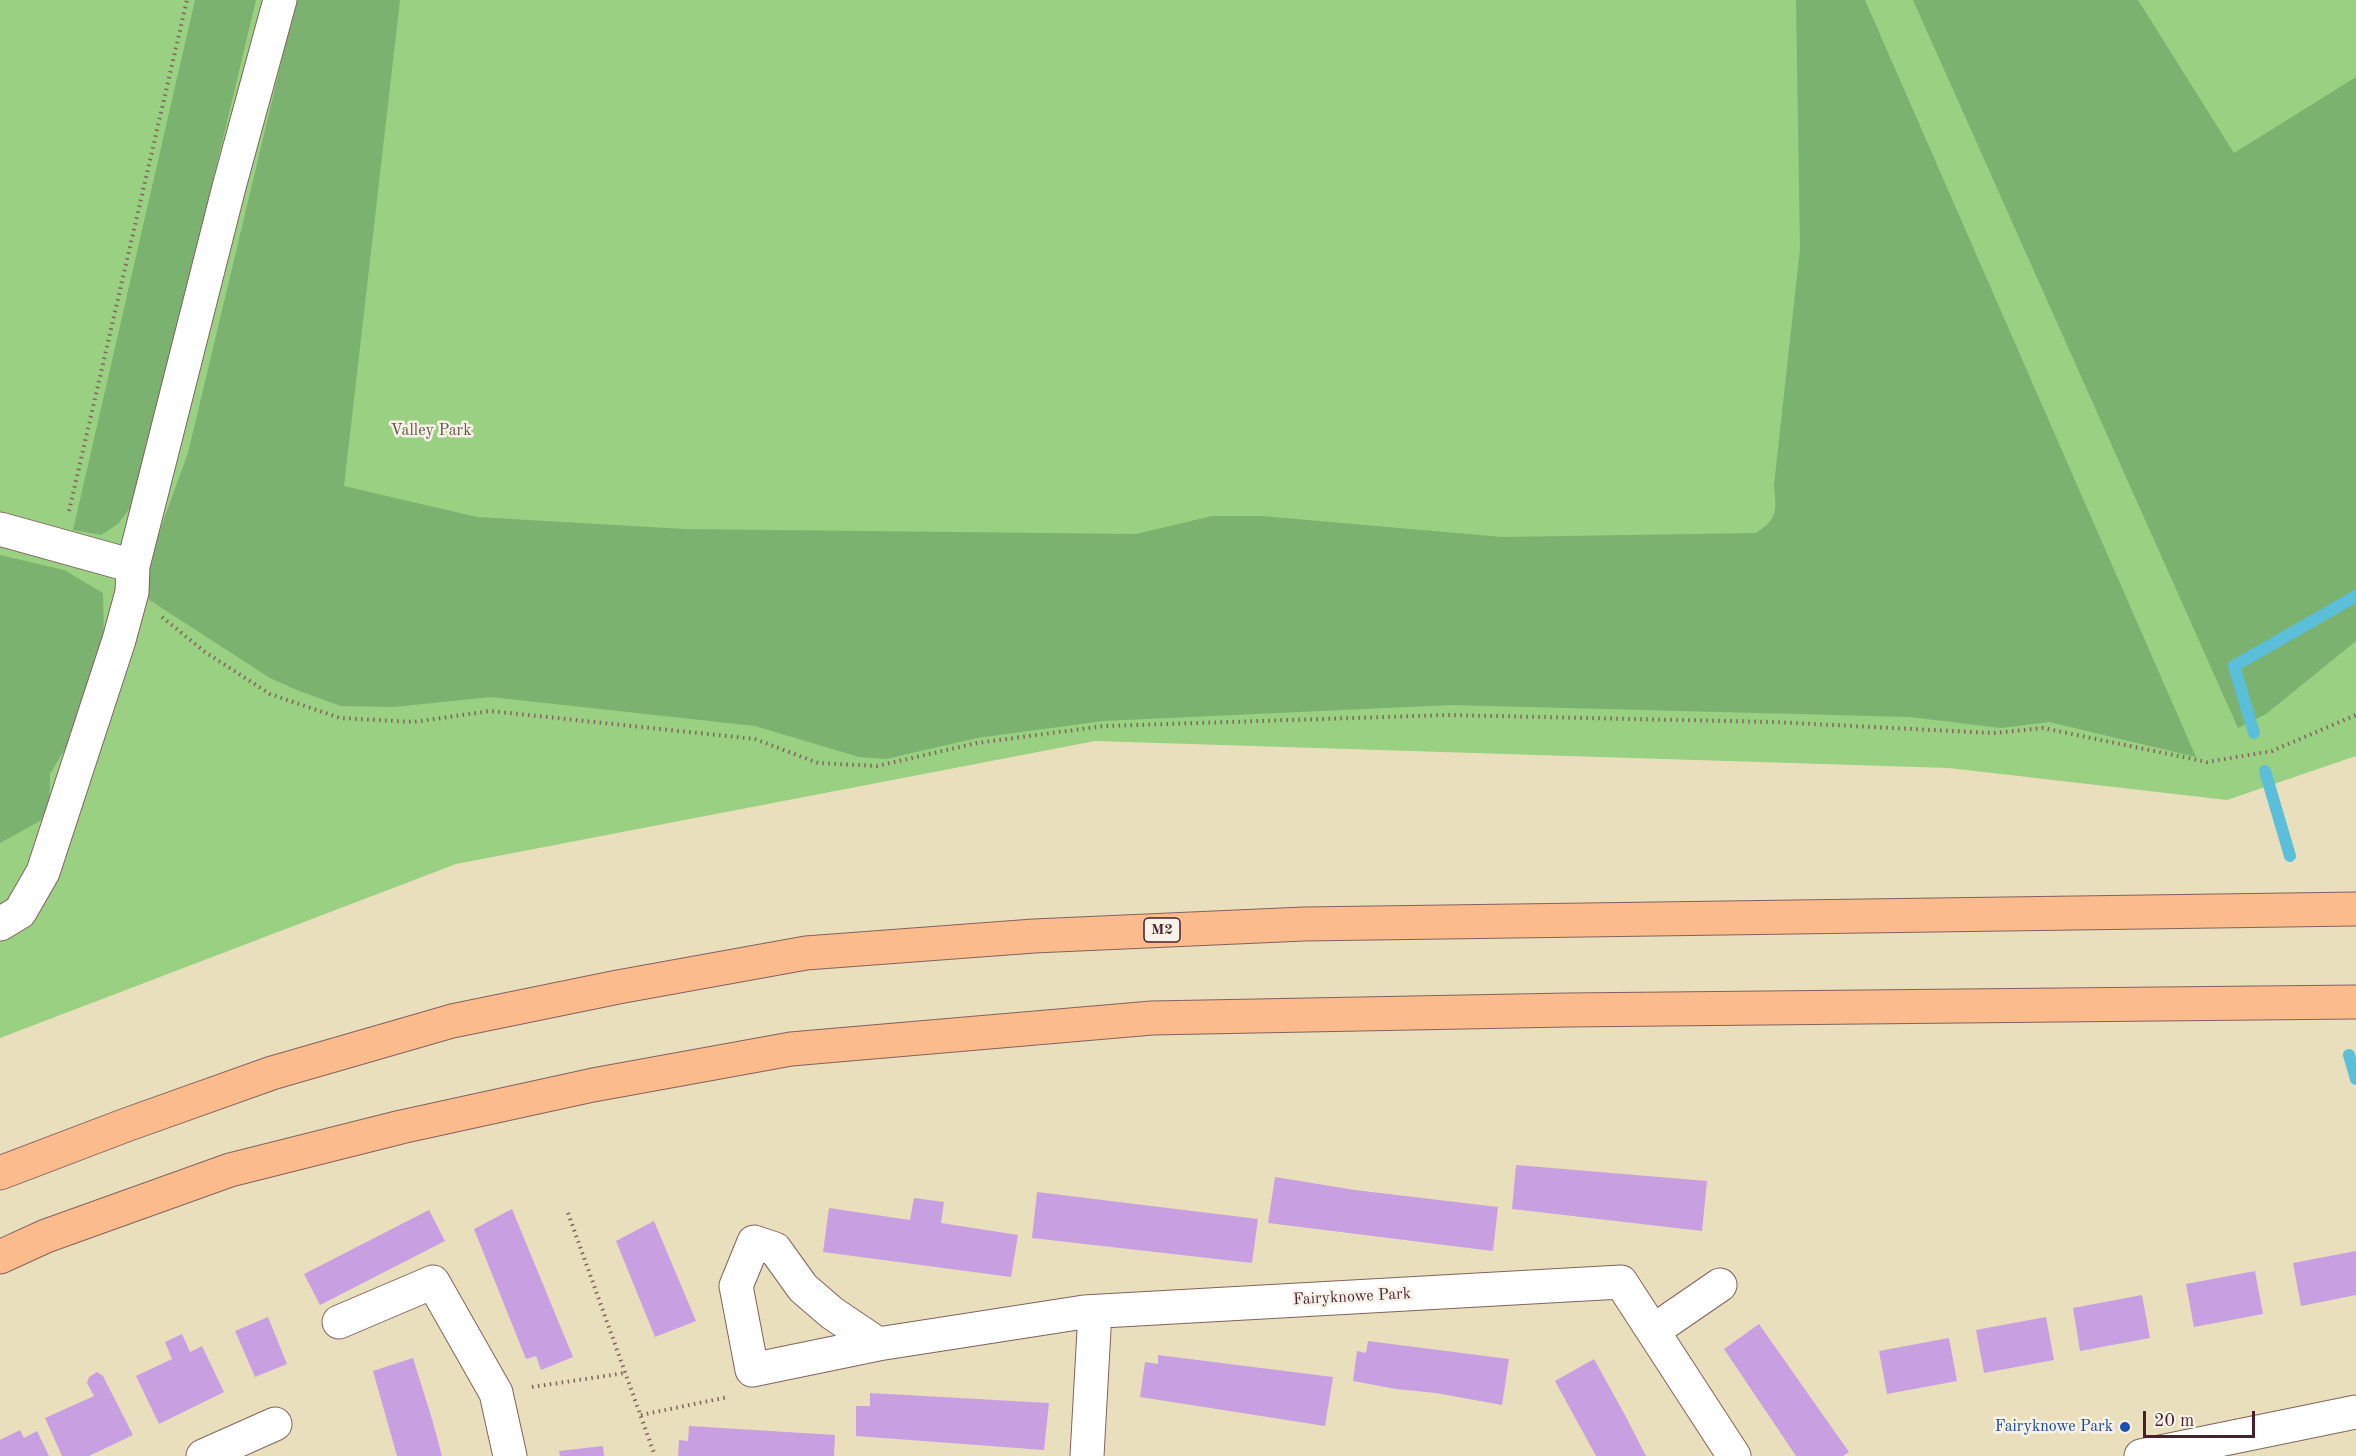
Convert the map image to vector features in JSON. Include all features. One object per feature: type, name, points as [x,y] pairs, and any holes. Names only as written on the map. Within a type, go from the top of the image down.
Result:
[{"type":"highway","name":"M2","points":[[0,1173],[272,1073],[452,1021],[618,987],[806,953],[1034,936],[1304,924],[2356,909]]},
{"type":"highway","points":[[0,1257],[46,1236],[230,1170],[401,1127],[592,1085],[791,1049],[1152,1018],[2356,1002]]},
{"type":"street","points":[[0,924],[20,912],[43,872],[119,640],[229,187],[280,0]]},
{"type":"street","points":[[0,529],[60,546],[132,579]]},
{"type":"street","points":[[752,1370],[736,1286],[754,1242],[775,1249],[803,1288],[832,1313],[878,1344]]},
{"type":"street","points":[[339,1322],[433,1282],[496,1393],[510,1456]]},
{"type":"street","name":"Fairyknowe Park","points":[[752,1370],[878,1344],[1095,1312],[1621,1282],[1734,1456]]},
{"type":"street","points":[[1653,1331],[1720,1285]]},
{"type":"street","points":[[1087,1456],[1095,1312]]},
{"type":"street","points":[[2141,1456],[2356,1412]]},
{"type":"street","points":[[203,1456],[275,1424]]},
{"type":"path","points":[[60,546],[187,0]]},
{"type":"path","points":[[132,579],[205,652],[270,694],[340,718],[414,722],[490,711],[755,739],[818,764],[877,766],[977,743],[1104,726],[1447,715],[1773,722],[1994,733],[2043,728],[2207,762],[2271,751],[2356,715]]},
{"type":"path","points":[[568,1213],[655,1456]]},
{"type":"path","points":[[641,1415],[729,1396],[752,1370]]},
{"type":"path","points":[[496,1393],[625,1372]]},
{"type":"green space","name":"Valley Park","points":[[0,0],[2356,0],[2356,756],[2227,800],[1949,768],[1095,741],[456,864],[0,1038]]},
{"type":"green space","points":[[195,0],[256,0],[137,499],[118,524],[101,535],[73,530]]},
{"type":"green space","points":[[296,0],[400,0],[344,486],[477,517],[684,529],[1136,534],[1212,516],[1262,516],[1502,537],[1756,533],[1769,523],[1775,507],[1774,485],[1800,249],[1796,0],[1865,0],[2196,757],[2049,722],[2001,728],[1910,717],[1452,705],[1103,721],[977,738],[886,759],[859,757],[755,726],[491,697],[394,707],[341,706],[299,691],[270,678],[151,601],[143,591],[153,549],[188,453]]},
{"type":"green space","points":[[1913,0],[2138,0],[2234,153],[2356,77],[2356,641],[2266,714],[2238,728]]},
{"type":"green space","points":[[0,555],[64,570],[103,593],[104,640],[74,734],[50,774],[49,816],[0,843]]},
{"type":"building","points":[[1516,1165],[1707,1181],[1702,1231],[1512,1209]]},
{"type":"building","points":[[1275,1177],[1355,1190],[1498,1207],[1493,1251],[1268,1223]]},
{"type":"building","points":[[1037,1192],[1258,1219],[1252,1263],[1032,1238]]},
{"type":"building","points":[[914,1198],[944,1202],[941,1223],[1018,1235],[1011,1277],[823,1252],[829,1208],[910,1220]]},
{"type":"building","points":[[512,1209],[573,1357],[541,1370],[536,1356],[526,1359],[474,1229]]},
{"type":"building","points":[[429,1210],[445,1241],[320,1305],[304,1274]]},
{"type":"building","points":[[654,1221],[696,1321],[655,1337],[616,1241]]},
{"type":"building","points":[[2356,1251],[2356,1295],[2301,1306],[2293,1263]]},
{"type":"building","points":[[2255,1271],[2263,1314],[2194,1327],[2186,1284]]},
{"type":"building","points":[[2142,1295],[2150,1338],[2080,1351],[2073,1308]]},
{"type":"building","points":[[268,1317],[287,1364],[255,1377],[235,1331]]},
{"type":"building","points":[[2046,1317],[2054,1360],[1984,1373],[1976,1330]]},
{"type":"building","points":[[1759,1324],[1849,1452],[1843,1456],[1796,1456],[1724,1349]]},
{"type":"building","points":[[182,1334],[190,1352],[202,1346],[224,1392],[159,1424],[136,1376],[172,1359],[165,1342]]},
{"type":"building","points":[[1949,1338],[1957,1381],[1887,1394],[1879,1351]]},
{"type":"building","points":[[1368,1341],[1509,1359],[1502,1405],[1353,1381],[1357,1351],[1366,1353]]},
{"type":"building","points":[[1158,1355],[1333,1377],[1325,1426],[1140,1397],[1145,1362],[1158,1364]]},
{"type":"building","points":[[413,1358],[442,1456],[397,1456],[373,1371]]},
{"type":"building","points":[[1594,1359],[1646,1456],[1596,1456],[1555,1381]]},
{"type":"building","points":[[97,1372],[103,1376],[133,1435],[89,1456],[62,1456],[45,1418],[94,1396],[87,1383],[89,1377]]},
{"type":"building","points":[[870,1393],[1049,1403],[1044,1450],[856,1436],[856,1406],[870,1406]]},
{"type":"building","points":[[689,1426],[835,1435],[834,1456],[678,1456],[679,1440],[688,1441]]},
{"type":"building","points":[[20,1430],[24,1438],[37,1431],[49,1456],[0,1456],[0,1440]]},
{"type":"building","points":[[603,1446],[604,1456],[560,1456],[559,1451]]},
{"type":"waterway","points":[[2254,733],[2234,666],[2356,596]]},
{"type":"waterway","points":[[2265,771],[2290,856]]},
{"type":"waterway","points":[[2349,1055],[2356,1079]]},
{"type":"place","name":"Fairyknowe Park","points":[[2125,1427]]}]
